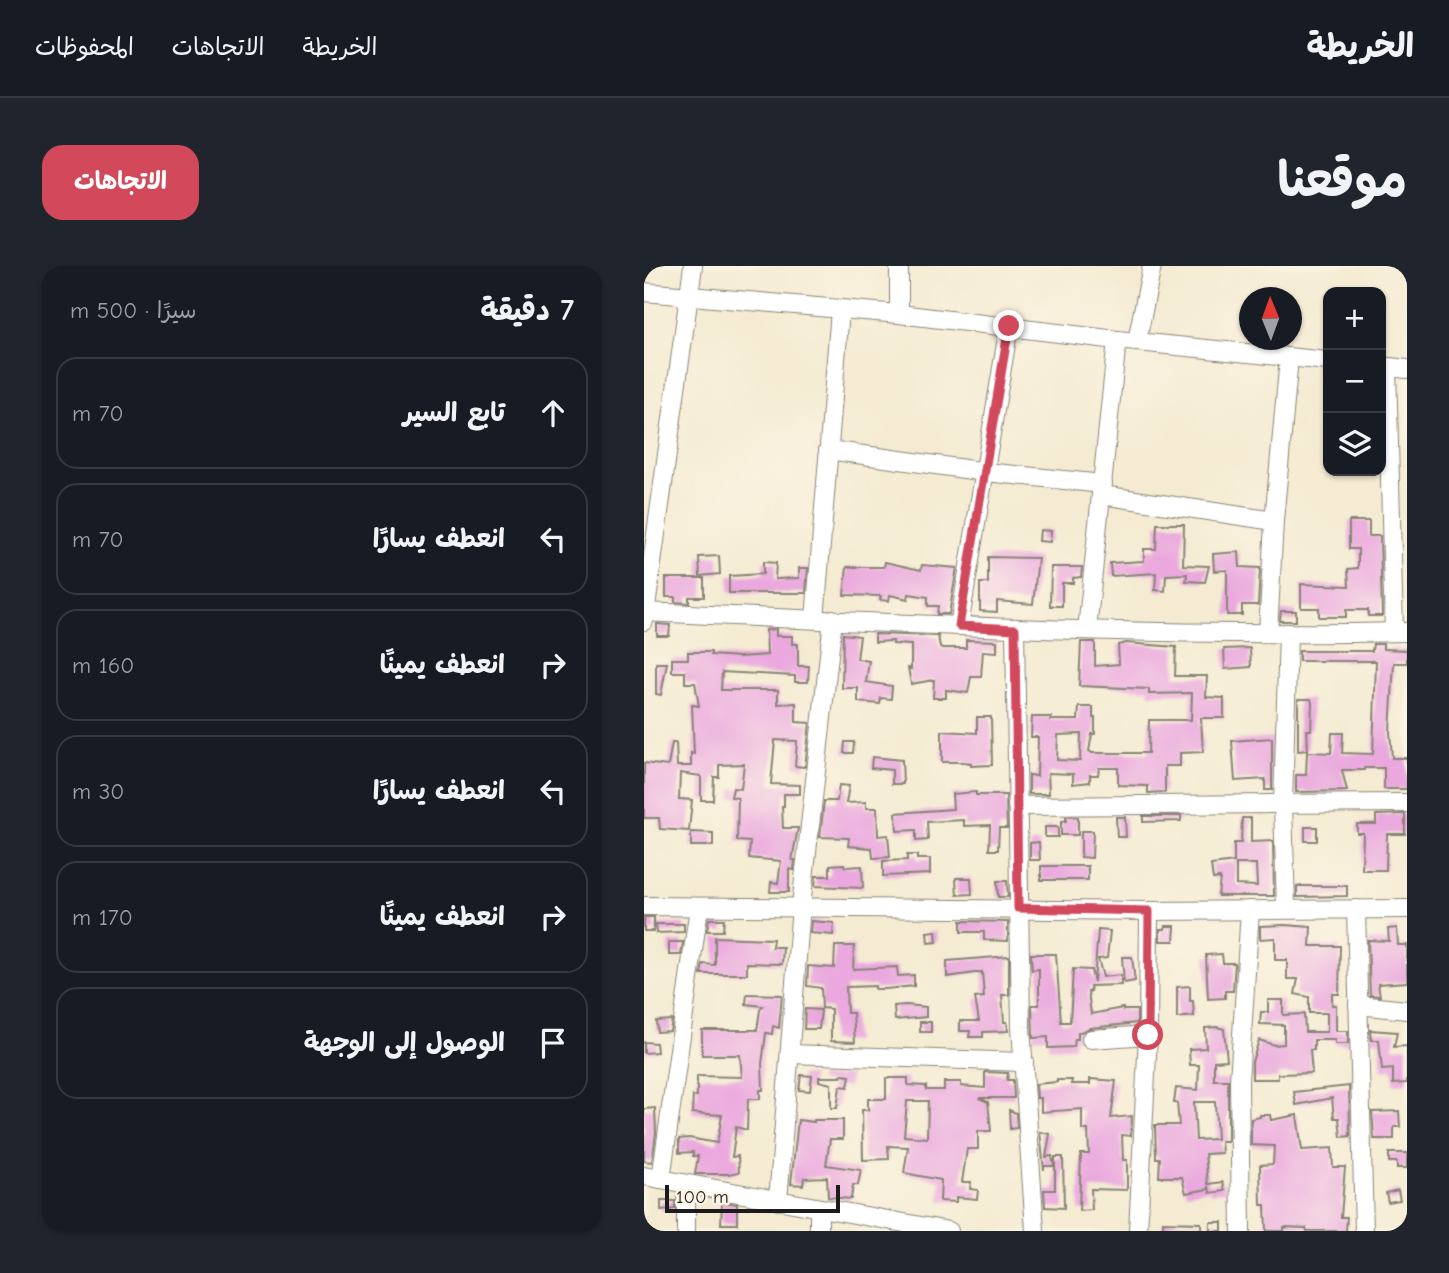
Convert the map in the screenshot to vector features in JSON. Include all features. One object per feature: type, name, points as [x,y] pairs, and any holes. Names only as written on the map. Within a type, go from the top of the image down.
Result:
[{"type":"street","points":[[693,266],[644,615],[824,619],[1015,629],[1400,632],[1386,400]]},
{"type":"street","points":[[899,266],[899,314]]},
{"type":"street","points":[[1138,341],[1152,266]]},
{"type":"street","points":[[644,292],[899,314],[1323,361]]},
{"type":"street","points":[[778,1200],[824,619],[828,450],[840,310]]},
{"type":"street","points":[[959,626],[1009,326]]},
{"type":"street","points":[[1087,630],[1117,340]]},
{"type":"street","points":[[1268,633],[1274,521],[1289,358]]},
{"type":"street","points":[[1386,367],[1407,369]]},
{"type":"street","points":[[828,450],[1103,489],[1274,521]]},
{"type":"street","points":[[1015,629],[1018,908],[1024,1062],[1035,1231]]},
{"type":"street","points":[[1286,909],[1283,804],[1288,633]]},
{"type":"street","points":[[1017,806],[1407,803]]},
{"type":"street","points":[[644,906],[1149,911],[1407,909]]},
{"type":"street","points":[[699,907],[653,1178],[920,1229],[949,1231]]},
{"type":"street","points":[[1356,909],[1364,1231]]},
{"type":"street","points":[[1241,1231],[1238,1115],[1250,910]]},
{"type":"street","points":[[1138,1231],[1148,1035],[1149,911]]},
{"type":"street","points":[[1358,1005],[1407,1010]]},
{"type":"street","points":[[1091,1039],[1148,1035]]},
{"type":"street","points":[[790,1054],[1024,1062]]},
{"type":"street","points":[[686,1184],[686,1231]]},
{"type":"street","points":[[819,1209],[819,1231]]},
{"type":"building","points":[[1349,521],[1369,521],[1369,536],[1380,536],[1382,616],[1368,616],[1368,610],[1346,610],[1346,617],[1319,617],[1319,608],[1301,608],[1301,584],[1349,586],[1348,569],[1358,568],[1358,549],[1349,549]]},
{"type":"building","points":[[1157,524],[1184,524],[1183,565],[1209,566],[1205,582],[1186,581],[1187,574],[1166,575],[1165,591],[1155,590],[1156,573],[1111,576],[1110,563],[1144,561],[1144,549],[1156,549]]},
{"type":"building","points":[[1040,530],[1051,531],[1050,542],[1039,541]]},
{"type":"building","points":[[1239,552],[1240,567],[1260,568],[1258,605],[1242,605],[1242,615],[1227,615],[1227,570],[1214,571],[1213,554]]},
{"type":"building","points":[[719,556],[720,574],[700,576],[699,557]]},
{"type":"building","points":[[988,557],[1038,558],[1033,604],[997,601],[997,612],[980,611],[980,583],[988,583]]},
{"type":"building","points":[[763,562],[776,563],[775,579],[799,578],[799,568],[808,568],[806,593],[729,593],[729,576],[763,574]]},
{"type":"building","points":[[885,562],[921,570],[922,565],[957,568],[949,614],[937,614],[938,606],[928,606],[928,597],[909,594],[908,599],[890,595],[889,601],[880,600],[881,596],[844,595],[847,567],[884,567]]},
{"type":"building","points":[[1051,567],[1082,567],[1081,577],[1073,578],[1073,583],[1062,583],[1062,606],[1050,606]]},
{"type":"building","points":[[666,578],[704,578],[704,597],[689,597],[689,603],[675,602],[675,597],[666,597]]},
{"type":"building","points":[[1281,611],[1296,611],[1296,621],[1280,621]]},
{"type":"building","points":[[657,624],[670,625],[669,636],[657,636]]},
{"type":"building","points":[[776,629],[776,636],[792,636],[792,644],[798,644],[798,666],[809,666],[808,682],[795,682],[795,676],[722,672],[721,690],[778,690],[778,704],[796,703],[796,722],[810,723],[805,767],[795,766],[797,741],[775,740],[771,784],[800,785],[800,794],[784,794],[782,806],[783,828],[798,828],[792,860],[795,860],[794,870],[789,869],[789,892],[770,892],[771,882],[778,883],[781,861],[749,858],[750,842],[737,841],[738,798],[731,797],[733,788],[741,789],[744,764],[719,765],[719,777],[714,777],[713,800],[701,800],[701,776],[680,773],[679,799],[692,800],[689,831],[660,829],[659,818],[644,818],[644,763],[668,766],[672,743],[676,743],[677,766],[691,766],[691,753],[694,754],[692,705],[699,706],[695,683],[685,683],[685,672],[672,672],[672,659],[688,659],[688,652],[711,652],[711,655],[739,657],[767,655],[766,630]]},
{"type":"building","points":[[843,634],[860,636],[857,659],[869,661],[866,682],[892,686],[891,699],[881,698],[880,704],[858,702],[858,688],[842,688]]},
{"type":"building","points":[[875,634],[938,636],[942,648],[966,648],[966,640],[997,641],[997,652],[983,651],[981,677],[971,677],[968,693],[946,690],[946,698],[933,698],[934,680],[911,684],[908,668],[911,669],[911,645],[893,644],[893,641],[875,642]]},
{"type":"building","points":[[1081,642],[1095,642],[1095,666],[1119,664],[1118,645],[1126,643],[1176,647],[1175,676],[1207,676],[1206,697],[1224,698],[1224,718],[1201,718],[1203,752],[1180,753],[1180,766],[1165,766],[1165,792],[1148,793],[1148,786],[1118,785],[1118,768],[1099,768],[1098,775],[1090,775],[1090,782],[1073,784],[1073,774],[1048,773],[1049,794],[1029,794],[1029,775],[1037,776],[1038,737],[1031,737],[1032,717],[1078,720],[1079,707],[1093,707],[1095,734],[1092,734],[1089,751],[1092,753],[1148,753],[1149,720],[1191,720],[1192,693],[1149,694],[1149,689],[1079,686]],"holes":[[[1081,734],[1080,761],[1057,760],[1058,735]]]},
{"type":"building","points":[[1373,644],[1383,644],[1383,649],[1407,650],[1407,663],[1394,663],[1390,731],[1392,758],[1407,758],[1407,789],[1384,789],[1384,768],[1364,768],[1342,770],[1347,791],[1296,792],[1296,775],[1306,775],[1307,752],[1331,753],[1332,733],[1343,733],[1342,753],[1373,754],[1376,661],[1299,661],[1299,651],[1372,651]]},
{"type":"building","points":[[1250,648],[1251,667],[1225,669],[1224,649]]},
{"type":"building","points":[[656,663],[667,663],[661,695],[656,694]]},
{"type":"building","points":[[1298,699],[1311,699],[1312,703],[1311,730],[1307,730],[1308,750],[1298,751]]},
{"type":"building","points":[[977,717],[991,717],[992,765],[971,766],[971,763],[942,762],[942,731],[977,733]]},
{"type":"building","points":[[1272,738],[1272,790],[1265,790],[1265,779],[1235,781],[1232,741]]},
{"type":"building","points":[[845,742],[854,742],[853,753],[844,753]]},
{"type":"building","points":[[872,757],[902,760],[903,784],[892,784],[892,770],[871,768]]},
{"type":"building","points":[[839,785],[849,786],[846,803],[866,802],[866,808],[877,808],[878,836],[888,835],[890,857],[873,858],[872,848],[848,846],[849,838],[820,837],[824,801],[837,801]]},
{"type":"building","points":[[976,792],[976,795],[1006,795],[1007,828],[999,828],[998,850],[989,850],[990,825],[964,826],[964,820],[927,822],[928,840],[916,841],[916,830],[897,831],[896,813],[953,809],[952,794]]},
{"type":"building","points":[[1405,814],[1405,834],[1387,834],[1386,870],[1362,870],[1363,833],[1357,833],[1357,824],[1376,824],[1376,815]]},
{"type":"building","points":[[1143,816],[1181,816],[1181,821],[1143,822]]},
{"type":"building","points":[[1066,817],[1078,817],[1078,835],[1061,835],[1061,821],[1066,821]]},
{"type":"building","points":[[1116,817],[1125,817],[1126,837],[1117,837]]},
{"type":"building","points":[[1242,818],[1251,818],[1251,842],[1273,841],[1274,896],[1218,896],[1220,878],[1213,879],[1211,865],[1234,862],[1234,843],[1241,843]],"holes":[[[1236,864],[1256,864],[1257,886],[1236,885]]]},
{"type":"building","points":[[1045,827],[1058,827],[1058,837],[1045,837]]},
{"type":"building","points":[[1305,827],[1317,827],[1317,841],[1305,841]]},
{"type":"building","points":[[1081,831],[1093,831],[1092,858],[1081,857]]},
{"type":"building","points":[[691,832],[713,833],[713,846],[691,846]]},
{"type":"building","points":[[1039,842],[1040,860],[1030,860],[1030,843]]},
{"type":"building","points":[[907,855],[917,855],[917,859],[930,859],[930,874],[883,876],[883,861],[907,860]]},
{"type":"building","points":[[844,864],[845,867],[862,866],[863,888],[815,886],[816,876],[830,876],[830,865]]},
{"type":"building","points":[[1041,866],[1088,866],[1088,880],[1041,880]]},
{"type":"building","points":[[956,878],[971,878],[972,894],[957,895]]},
{"type":"building","points":[[997,881],[1007,881],[1008,897],[998,897]]},
{"type":"building","points":[[1297,886],[1347,886],[1347,896],[1297,897]]},
{"type":"building","points":[[644,917],[654,917],[654,931],[644,931]]},
{"type":"building","points":[[709,919],[724,919],[723,931],[707,931]]},
{"type":"building","points":[[811,921],[834,923],[833,935],[810,933]]},
{"type":"building","points":[[961,921],[1008,922],[1008,941],[984,940],[984,932],[961,932]]},
{"type":"building","points":[[656,924],[684,924],[684,932],[657,933]]},
{"type":"building","points":[[1166,926],[1175,926],[1174,941],[1160,941],[1160,929],[1165,929]]},
{"type":"building","points":[[1260,926],[1311,927],[1310,946],[1340,946],[1339,994],[1332,994],[1332,1005],[1336,1005],[1336,1031],[1348,1031],[1348,1044],[1335,1044],[1335,1040],[1314,1040],[1314,1050],[1310,1050],[1312,1073],[1278,1074],[1278,1079],[1252,1079],[1252,1062],[1259,1040],[1274,1045],[1284,1044],[1284,1025],[1260,1024],[1261,1012],[1268,1012],[1268,1000],[1283,1000],[1283,1015],[1304,1014],[1305,1032],[1327,1032],[1327,1013],[1309,1013],[1309,997],[1295,994],[1298,979],[1287,979],[1287,960],[1275,960],[1275,938],[1260,939]]},
{"type":"building","points":[[1397,928],[1398,945],[1407,945],[1407,982],[1378,984],[1380,996],[1370,995],[1368,940],[1389,941],[1388,929]]},
{"type":"building","points":[[1098,930],[1110,931],[1107,958],[1098,959],[1103,977],[1121,975],[1121,985],[1090,986],[1091,991],[1088,992],[1091,1014],[1123,1008],[1137,1010],[1137,1023],[1090,1028],[1078,1033],[1074,1047],[1048,1048],[1048,1037],[1033,1038],[1032,1005],[1039,1005],[1039,969],[1032,970],[1031,954],[1056,954],[1061,1022],[1070,1022],[1073,969],[1091,970],[1094,982]]},
{"type":"building","points":[[936,931],[937,942],[928,943],[927,932]]},
{"type":"building","points":[[715,937],[773,939],[772,947],[783,947],[782,964],[747,963],[747,974],[701,974],[703,964],[715,965]]},
{"type":"building","points":[[669,942],[683,942],[681,955],[669,955]]},
{"type":"building","points":[[835,946],[854,946],[853,969],[897,967],[898,976],[914,975],[914,986],[886,989],[875,989],[875,986],[846,987],[847,1013],[853,1013],[855,1042],[831,1041],[831,1009],[822,1008],[821,988],[807,986],[808,966],[834,968]]},
{"type":"building","points":[[1222,954],[1223,963],[1235,963],[1233,991],[1225,991],[1225,998],[1208,999],[1206,955]]},
{"type":"building","points":[[1009,956],[1009,995],[1002,995],[1004,1022],[1007,1022],[1008,1031],[983,1032],[983,1037],[969,1037],[970,1031],[960,1031],[960,1021],[979,1021],[975,998],[984,997],[982,972],[947,977],[947,961]]},
{"type":"building","points":[[1122,957],[1132,957],[1135,981],[1124,983]]},
{"type":"building","points":[[1190,986],[1194,1016],[1177,1018],[1177,987]]},
{"type":"building","points":[[747,994],[782,995],[779,1028],[773,1026],[772,1034],[766,1033],[762,1064],[763,1090],[760,1090],[760,1099],[748,1099],[747,1130],[736,1127],[732,1157],[738,1156],[739,1172],[695,1174],[698,1156],[693,1156],[693,1152],[679,1153],[679,1139],[717,1143],[722,1115],[692,1113],[693,1096],[697,1096],[697,1076],[742,1077],[740,1055],[702,1055],[702,1030],[757,1030],[763,1006],[746,1004]]},
{"type":"building","points":[[894,1006],[926,1007],[926,1017],[895,1020]]},
{"type":"building","points":[[805,1009],[821,1010],[819,1029],[804,1029]]},
{"type":"building","points":[[672,1020],[670,1031],[657,1032],[656,1021]]},
{"type":"building","points":[[920,1022],[931,1022],[931,1032],[920,1032]]},
{"type":"building","points":[[1205,1028],[1224,1029],[1227,1060],[1214,1061],[1214,1080],[1228,1080],[1228,1141],[1221,1141],[1222,1153],[1205,1154],[1208,1184],[1223,1182],[1225,1191],[1210,1193],[1209,1186],[1209,1189],[1186,1193],[1182,1177],[1159,1177],[1160,1158],[1156,1158],[1155,1125],[1179,1125],[1177,1103],[1174,1103],[1176,1088],[1198,1090],[1199,1065],[1190,1065],[1189,1049],[1206,1048]],"holes":[[[1194,1102],[1215,1102],[1217,1139],[1196,1140]]]},
{"type":"building","points":[[1370,1030],[1397,1032],[1394,1047],[1407,1046],[1407,1083],[1393,1084],[1393,1069],[1382,1070],[1379,1040],[1371,1040]]},
{"type":"building","points":[[644,1042],[656,1043],[657,1052],[644,1053]]},
{"type":"building","points":[[985,1072],[1008,1073],[1007,1080],[1013,1080],[1014,1098],[979,1098],[988,1102],[991,1131],[978,1131],[978,1149],[967,1149],[962,1182],[971,1182],[970,1189],[978,1190],[977,1199],[956,1197],[956,1202],[940,1201],[941,1180],[904,1173],[908,1147],[888,1146],[889,1159],[863,1160],[862,1110],[868,1110],[868,1099],[886,1099],[886,1078],[908,1078],[908,1085],[926,1086],[926,1090],[944,1090],[944,1082],[961,1082],[961,1086],[985,1088]],"holes":[[[907,1101],[928,1101],[927,1138],[904,1136]]]},
{"type":"building","points":[[801,1075],[812,1076],[810,1091],[799,1090]]},
{"type":"building","points":[[850,1076],[848,1087],[840,1086],[837,1108],[831,1108],[831,1084],[819,1081],[819,1077]]},
{"type":"building","points":[[1090,1079],[1116,1081],[1111,1118],[1132,1116],[1131,1136],[1122,1135],[1123,1160],[1127,1160],[1127,1190],[1091,1189],[1092,1210],[1079,1211],[1081,1154],[1089,1154],[1088,1130],[1082,1130],[1082,1109],[1041,1112],[1041,1098],[1037,1098],[1036,1084],[1072,1080],[1071,1084],[1090,1084]]},
{"type":"building","points":[[1349,1086],[1350,1136],[1341,1137],[1339,1118],[1334,1118],[1332,1098],[1296,1105],[1294,1092]]},
{"type":"building","points":[[655,1108],[656,1133],[652,1162],[644,1161],[644,1109]]},
{"type":"building","points":[[1009,1110],[1016,1113],[1017,1128],[1010,1129]]},
{"type":"building","points":[[1399,1111],[1400,1127],[1394,1127],[1394,1139],[1374,1139],[1372,1112]]},
{"type":"building","points":[[1270,1115],[1271,1120],[1297,1115],[1302,1150],[1332,1148],[1333,1167],[1345,1167],[1341,1217],[1347,1217],[1346,1231],[1307,1231],[1306,1228],[1284,1227],[1284,1231],[1266,1231],[1265,1205],[1261,1205],[1260,1165],[1273,1164],[1274,1146],[1251,1145],[1251,1119]]},
{"type":"building","points":[[798,1120],[843,1120],[843,1139],[830,1139],[826,1165],[861,1170],[858,1185],[853,1185],[851,1199],[828,1197],[827,1177],[804,1178],[803,1185],[791,1184]]},
{"type":"building","points":[[1040,1132],[1050,1134],[1046,1157],[1052,1156],[1054,1166],[1044,1166],[1044,1170]]},
{"type":"building","points":[[1389,1153],[1407,1153],[1407,1168],[1397,1168],[1397,1162],[1389,1162]]},
{"type":"building","points":[[1055,1157],[1063,1157],[1064,1208],[1045,1207],[1044,1190],[1055,1190]]},
{"type":"building","points":[[1398,1190],[1400,1200],[1388,1202],[1386,1193]]},
{"type":"building","points":[[661,1201],[675,1201],[675,1209],[661,1211]]},
{"type":"building","points":[[722,1202],[737,1204],[737,1224],[721,1224]]},
{"type":"building","points":[[1163,1222],[1201,1223],[1201,1231],[1163,1231]]},
{"type":"building","points":[[1210,1222],[1222,1222],[1222,1231],[1210,1231]]},
{"type":"route","points":[[1009,326],[959,626],[1015,629],[1018,908],[1149,911],[1148,1035]]}]
